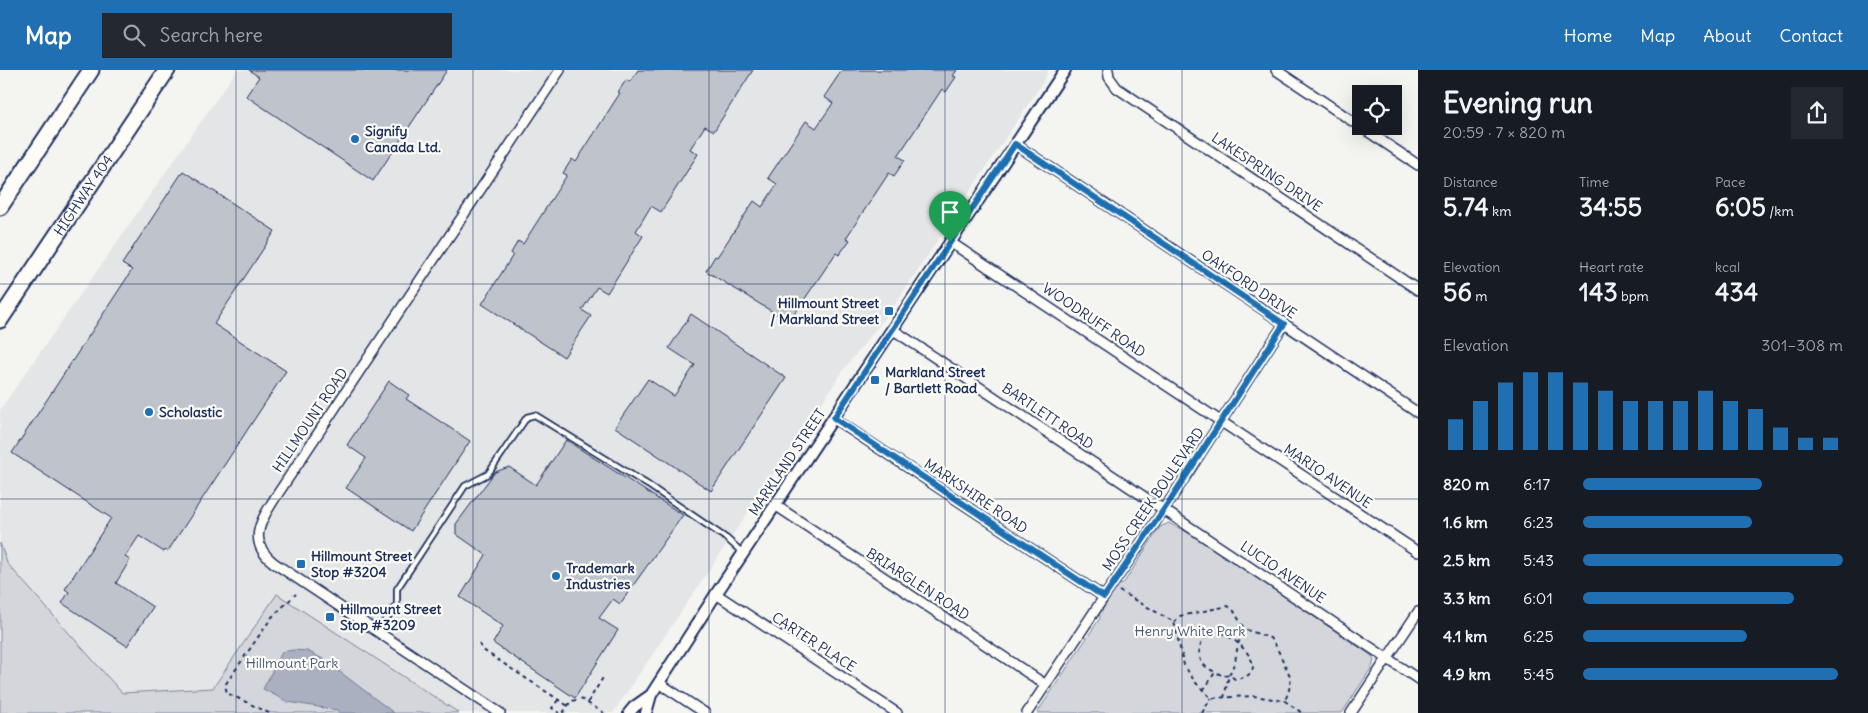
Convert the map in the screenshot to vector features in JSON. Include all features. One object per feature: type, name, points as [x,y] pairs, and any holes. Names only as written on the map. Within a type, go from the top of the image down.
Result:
[{"type":"highway","points":[[0,206],[92,70]]},
{"type":"highway","name":"HIGHWAY 404","points":[[0,320],[167,70]]},
{"type":"street","name":"HILLMOUNT ROAD","points":[[500,713],[266,557],[259,541],[260,525],[275,498],[560,70]]},
{"type":"street","name":"MARKLAND STREET","points":[[646,713],[651,695],[716,594],[1065,70]]},
{"type":"street","name":"LAKESPRING DRIVE","points":[[1108,70],[1109,78],[1116,88],[1418,290]]},
{"type":"street","points":[[1276,70],[1418,165]]},
{"type":"street","name":"OAKFORD DRIVE","points":[[1015,144],[1418,413]]},
{"type":"street","name":"WOODRUFF ROAD","points":[[950,242],[1222,422]]},
{"type":"street","name":"MOSS CREEK BOULEVARD","points":[[1028,713],[1222,422],[1284,324]]},
{"type":"street","name":"BARTLETT ROAD","points":[[892,329],[1164,510]]},
{"type":"street","name":"MARKSHIRE ROAD","points":[[834,418],[1104,597]]},
{"type":"street","name":"MARIO AVENUE","points":[[1222,422],[1418,552]]},
{"type":"street","name":"BRIARGLEN ROAD","points":[[775,506],[1046,685]]},
{"type":"street","name":"LUCIO AVENUE","points":[[1164,510],[1418,679]]},
{"type":"street","name":"CARTER PLACE","points":[[716,594],[898,713]]},
{"type":"street","points":[[1351,713],[1418,612]]},
{"type":"street","points":[[659,683],[705,713]]},
{"type":"street","name":"MARKLAND STREET","points":[[629,713],[651,695]]},
{"type":"lane","points":[[377,632],[398,604],[397,589],[465,486],[488,474],[527,417],[536,415],[648,485],[726,538],[743,553]]},
{"type":"path","points":[[1117,590],[1174,622],[1184,666],[1211,698],[1254,696],[1285,701],[1302,713]]},
{"type":"path","points":[[268,713],[227,693],[225,686],[272,617],[296,594]]},
{"type":"path","points":[[1174,622],[1180,616],[1228,606],[1234,611],[1244,629],[1270,638],[1276,646],[1291,678],[1285,701]]},
{"type":"path","points":[[1224,698],[1228,675],[1235,662],[1238,644],[1244,629]]},
{"type":"path","points":[[1221,633],[1229,635],[1249,653],[1253,661],[1252,671],[1241,678],[1235,679],[1215,672],[1206,667],[1200,660],[1199,648],[1204,639],[1210,634],[1221,633]]},
{"type":"path","points":[[479,644],[483,650],[568,706]]},
{"type":"path","points":[[1203,690],[1215,672]]},
{"type":"path","points":[[588,703],[604,676]]},
{"type":"path","points":[[1202,713],[1211,698]]},
{"type":"path","points":[[563,713],[571,701],[581,699],[604,713]]},
{"type":"path","points":[[558,700],[552,708],[560,713]]},
{"type":"shaded area","points":[[237,70],[1048,70],[1043,82],[892,309],[847,365],[613,713],[459,713],[277,595],[213,688],[122,693],[7,563],[0,543],[0,410]]},
{"type":"green space","name":"Henry White Park","points":[[1169,523],[1195,536],[1372,656],[1374,661],[1372,667],[1342,713],[1037,713],[1100,618],[1099,613],[1117,585],[1123,584],[1160,527]]},
{"type":"green space","name":"Hillmount Park","points":[[0,543],[7,563],[122,693],[213,688],[277,594],[459,713],[0,713]]},
{"type":"water","points":[[293,650],[307,651],[323,659],[394,713],[340,713],[337,710],[288,702],[263,689],[282,652]]},
{"type":"building","name":"Signify Canada Ltd.","points":[[249,70],[447,70],[373,181],[246,96],[259,77]]},
{"type":"building","points":[[638,70],[753,70],[714,131],[705,126],[690,149],[698,154],[661,212],[651,206],[636,231],[643,236],[607,293],[597,287],[582,310],[591,316],[564,357],[482,304],[513,255],[511,253],[518,241],[523,244],[567,175],[563,173],[572,159],[576,162],[620,93],[618,92],[626,80],[630,82]]},
{"type":"building","points":[[842,70],[957,70],[953,76],[956,77],[946,92],[942,89],[898,156],[905,160],[894,176],[889,173],[846,238],[850,240],[839,255],[836,253],[789,322],[706,271],[754,201],[762,207],[777,184],[768,178],[806,121],[816,128],[833,103],[824,97]]},
{"type":"building","name":"Scholastic","points":[[183,171],[275,231],[214,324],[286,371],[168,551],[165,550],[164,552],[139,536],[125,557],[130,560],[116,583],[153,607],[127,646],[62,603],[69,592],[65,589],[111,518],[12,453],[132,270],[122,264]]},
{"type":"building","points":[[691,314],[786,378],[711,491],[615,427],[648,379],[674,396],[695,365],[669,348]]},
{"type":"building","points":[[389,381],[409,395],[406,399],[470,441],[411,531],[346,488],[366,458],[347,445]]},
{"type":"building","name":"Trademark Industries","points":[[566,440],[683,515],[620,604],[613,599],[599,618],[618,630],[575,698],[493,643],[503,626],[460,597],[486,555],[456,534],[456,524],[495,472],[509,467],[536,485]]},
{"type":"place","name":"Signify Canada Ltd.","points":[[355,139]]},
{"type":"place","name":"Hillmount Street / Markland Street","points":[[889,311]]},
{"type":"place","name":"Markland Street / Bartlett Road","points":[[875,380]]},
{"type":"place","name":"Scholastic","points":[[149,412]]},
{"type":"place","name":"Hillmount Street Stop #3204","points":[[301,564]]},
{"type":"place","name":"Trademark Industries","points":[[556,576]]},
{"type":"place","name":"Hillmount Street Stop #3209","points":[[330,617]]},
{"type":"route","points":[[1015,144],[1284,324],[1171,499],[1104,597],[834,418],[950,242],[1015,144]]}]
